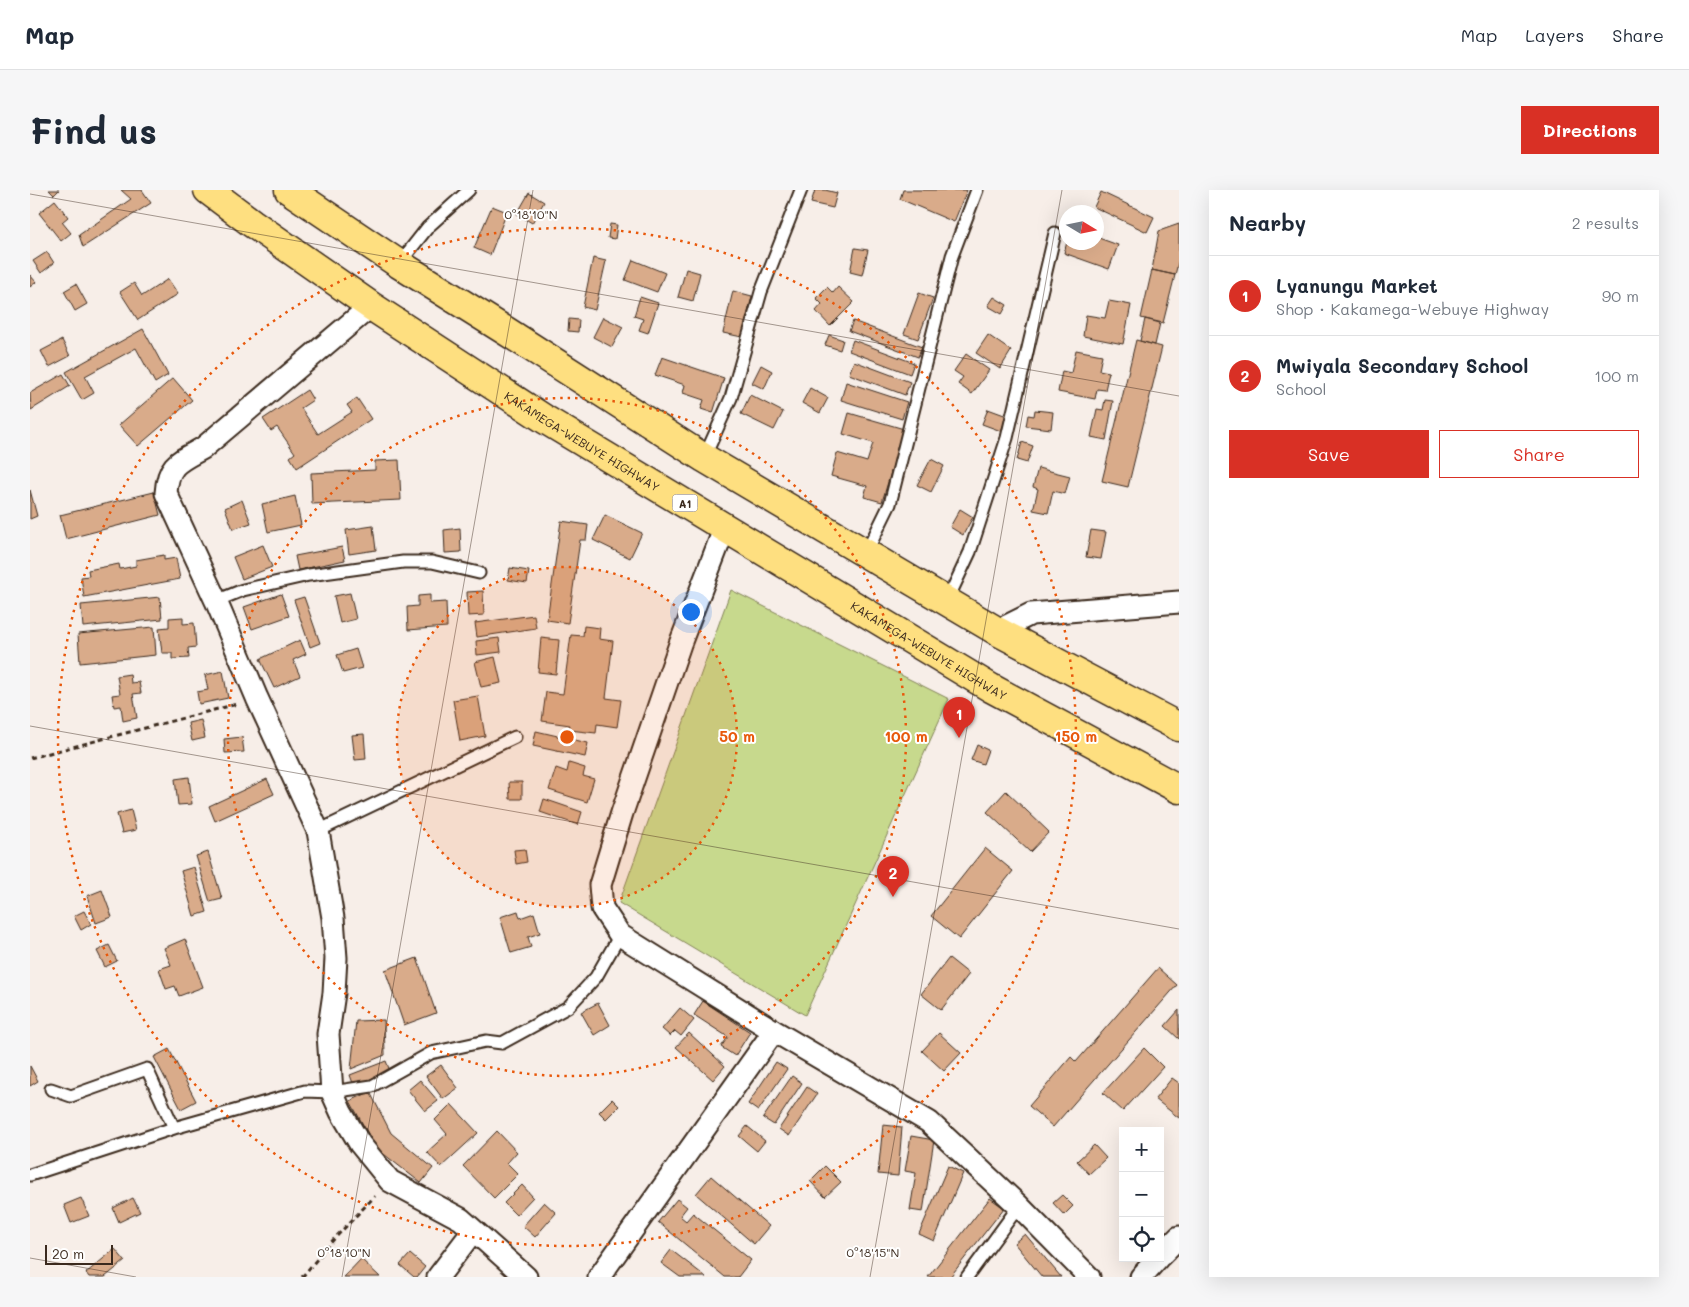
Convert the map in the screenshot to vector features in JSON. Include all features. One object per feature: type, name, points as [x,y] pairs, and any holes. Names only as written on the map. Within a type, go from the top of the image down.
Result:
[{"type":"highway","name":"KAKAMEGA-WEBUYE HIGHWAY","points":[[208,190],[371,306],[546,420],[991,688],[1179,789]]},
{"type":"highway","points":[[289,190],[399,264],[704,458],[998,631],[1179,727]]},
{"type":"street","points":[[371,306],[203,448],[178,463],[170,471],[166,493],[318,831],[333,918],[336,958],[334,993],[328,1034],[332,1092],[340,1112],[360,1144],[390,1181],[461,1219],[472,1231],[526,1277]]},
{"type":"street","points":[[725,527],[680,644],[600,885],[602,908],[620,935],[774,1031],[929,1122],[1019,1206],[1089,1277]]},
{"type":"street","points":[[998,631],[1031,614],[1179,602]]},
{"type":"street","points":[[599,1277],[774,1031]]},
{"type":"street","points":[[438,1277],[472,1231]]},
{"type":"street","points":[[1164,1252],[1179,1237]]},
{"type":"street","points":[[1141,1277],[1154,1262]]},
{"type":"lane","points":[[399,264],[428,226],[469,190]]},
{"type":"lane","points":[[704,458],[731,398],[761,292],[801,190]]},
{"type":"lane","points":[[866,553],[890,504],[952,256],[978,190]]},
{"type":"lane","points":[[948,601],[970,552],[1008,438],[1056,233]]},
{"type":"lane","points":[[216,601],[243,590],[309,575],[383,564],[432,562],[479,573]]},
{"type":"lane","points":[[318,831],[515,737]]},
{"type":"lane","points":[[30,1175],[174,1128],[305,1090],[332,1092],[372,1086],[430,1052],[486,1041],[502,1042],[568,1007],[596,977],[620,935]]},
{"type":"lane","points":[[51,1089],[71,1096],[147,1069],[174,1128]]},
{"type":"lane","points":[[967,1277],[1019,1206]]},
{"type":"path","points":[[30,758],[199,715],[257,698]]},
{"type":"path","points":[[302,1277],[334,1239],[390,1181]]},
{"type":"green space","points":[[731,590],[949,699],[805,1015],[619,903]]},
{"type":"building","points":[[49,190],[59,190],[54,195]]},
{"type":"building","points":[[121,190],[142,190],[151,203],[83,247],[79,235],[131,199]]},
{"type":"building","points":[[815,190],[837,193],[833,208],[811,203]]},
{"type":"building","points":[[903,190],[967,190],[954,222],[900,199]]},
{"type":"building","points":[[1101,192],[1154,217],[1147,232],[1104,212],[1104,205],[1095,205]]},
{"type":"building","points":[[529,193],[544,202],[532,223],[517,214]]},
{"type":"building","points":[[55,200],[68,217],[62,222],[71,233],[61,241],[39,213]]},
{"type":"building","points":[[492,206],[507,212],[490,255],[474,248]]},
{"type":"building","points":[[610,224],[617,225],[615,239],[608,238]]},
{"type":"building","points":[[1179,224],[1179,259],[1175,275],[1152,270],[1159,231]]},
{"type":"building","points":[[1104,240],[1118,245],[1109,269],[1064,253],[1065,250],[1104,250]]},
{"type":"building","points":[[855,248],[868,250],[862,275],[850,272]]},
{"type":"building","points":[[47,252],[54,263],[41,273],[33,261]]},
{"type":"building","points":[[593,258],[606,261],[595,310],[583,307]]},
{"type":"building","points":[[633,260],[665,273],[657,292],[625,280]]},
{"type":"building","points":[[686,269],[700,273],[693,301],[678,297]]},
{"type":"building","points":[[1152,270],[1175,275],[1163,323],[1141,318]]},
{"type":"building","points":[[30,275],[36,282],[30,287]]},
{"type":"building","points":[[168,279],[178,294],[138,320],[120,292],[134,283],[142,296]]},
{"type":"building","points":[[76,284],[87,304],[75,311],[64,291]]},
{"type":"building","points":[[827,287],[833,293],[838,287],[854,302],[830,326],[816,311],[822,304],[816,298]]},
{"type":"building","points":[[733,291],[752,296],[742,337],[723,333]]},
{"type":"building","points":[[919,293],[933,298],[918,339],[904,334]]},
{"type":"building","points":[[640,297],[658,303],[648,333],[639,330],[643,319],[634,316]]},
{"type":"building","points":[[994,297],[1007,305],[1002,314],[988,306]]},
{"type":"building","points":[[1109,301],[1131,305],[1123,344],[1083,336],[1086,315],[1105,318]]},
{"type":"building","points":[[603,317],[623,327],[612,347],[593,337]]},
{"type":"building","points":[[569,319],[579,320],[578,332],[568,331]]},
{"type":"building","points":[[1145,319],[1160,323],[1155,345],[1140,341]]},
{"type":"building","points":[[853,321],[922,347],[918,357],[849,331]]},
{"type":"building","points":[[143,329],[168,375],[155,383],[136,348],[85,376],[94,393],[82,400],[66,372]]},
{"type":"building","points":[[829,335],[843,340],[840,350],[825,345]]},
{"type":"building","points":[[988,335],[1011,351],[1000,369],[976,353]]},
{"type":"building","points":[[62,340],[70,356],[49,367],[41,351]]},
{"type":"building","points":[[853,340],[914,363],[910,374],[849,351]]},
{"type":"building","points":[[1136,340],[1162,347],[1128,487],[1102,481]]},
{"type":"building","points":[[1076,350],[1102,355],[1099,370],[1109,372],[1105,390],[1097,389],[1095,399],[1058,392],[1062,371],[1071,373]]},
{"type":"building","points":[[966,354],[989,370],[972,394],[958,384],[963,377],[954,371]]},
{"type":"building","points":[[662,357],[724,378],[713,413],[701,409],[704,400],[683,393],[685,385],[655,375]]},
{"type":"building","points":[[854,361],[910,382],[905,395],[849,374]]},
{"type":"building","points":[[761,365],[772,371],[764,389],[752,383]]},
{"type":"building","points":[[63,374],[70,386],[31,410],[30,393]]},
{"type":"building","points":[[173,378],[192,400],[138,446],[119,425]]},
{"type":"building","points":[[846,382],[907,402],[902,419],[841,400]]},
{"type":"building","points":[[810,388],[828,398],[820,413],[802,403]]},
{"type":"building","points":[[307,390],[313,400],[301,408],[318,434],[352,412],[347,405],[357,398],[371,419],[297,468],[290,457],[295,453],[277,427],[271,431],[263,419]]},
{"type":"building","points":[[750,395],[783,412],[774,430],[741,414]]},
{"type":"building","points":[[1105,400],[1113,401],[1106,440],[1091,437],[1097,409],[1103,410]]},
{"type":"building","points":[[988,409],[1007,416],[1001,431],[982,424]]},
{"type":"building","points":[[1035,410],[1053,412],[1051,429],[1026,426],[1028,415],[1034,416]]},
{"type":"building","points":[[849,413],[904,429],[882,502],[864,497],[867,486],[831,476],[837,453],[867,462],[873,443],[843,434]]},
{"type":"building","points":[[1022,442],[1033,446],[1027,463],[1017,460]]},
{"type":"building","points":[[931,459],[944,466],[931,492],[917,485]]},
{"type":"building","points":[[399,460],[401,500],[312,504],[311,473],[375,470],[375,461]]},
{"type":"building","points":[[1038,468],[1070,476],[1065,494],[1053,491],[1048,513],[1033,510],[1038,489],[1033,487]]},
{"type":"building","points":[[30,490],[37,516],[30,519]]},
{"type":"building","points":[[154,492],[160,515],[66,539],[60,515]]},
{"type":"building","points":[[295,496],[301,525],[268,532],[262,504]]},
{"type":"building","points":[[242,500],[251,523],[233,529],[225,508]]},
{"type":"building","points":[[960,509],[973,517],[963,535],[950,527]]},
{"type":"building","points":[[605,515],[642,533],[630,558],[593,540]]},
{"type":"building","points":[[561,521],[588,525],[586,540],[580,540],[568,623],[547,620]]},
{"type":"building","points":[[373,526],[376,550],[349,554],[346,530]]},
{"type":"building","points":[[460,528],[461,552],[445,553],[444,530]]},
{"type":"building","points":[[1091,530],[1106,532],[1101,559],[1086,557]]},
{"type":"building","points":[[263,545],[272,567],[242,579],[233,557]]},
{"type":"building","points":[[342,547],[345,560],[298,570],[295,556]]},
{"type":"building","points":[[164,555],[164,560],[176,558],[180,579],[84,597],[81,577],[89,576],[88,570],[119,564],[120,569],[136,566],[136,560]]},
{"type":"building","points":[[510,568],[529,571],[527,583],[508,580]]},
{"type":"building","points":[[483,591],[484,615],[468,616],[467,592]]},
{"type":"building","points":[[350,593],[356,619],[340,623],[334,596]]},
{"type":"building","points":[[281,594],[289,616],[252,629],[244,607]]},
{"type":"building","points":[[430,595],[430,603],[446,602],[447,627],[408,630],[407,607],[418,606],[418,596]]},
{"type":"building","points":[[160,597],[162,619],[83,627],[81,605]]},
{"type":"building","points":[[304,597],[320,643],[310,647],[294,600]]},
{"type":"building","points":[[534,615],[536,628],[477,637],[475,623]]},
{"type":"building","points":[[183,617],[183,624],[194,623],[196,647],[188,648],[189,658],[172,659],[172,653],[162,653],[159,628],[169,627],[169,618]]},
{"type":"building","points":[[584,626],[600,628],[599,639],[613,641],[606,698],[621,700],[617,727],[597,724],[596,733],[569,730],[570,725],[542,721],[546,692],[563,694],[571,635],[583,636]]},
{"type":"building","points":[[154,627],[156,655],[80,663],[78,634]]},
{"type":"building","points":[[499,638],[501,652],[477,655],[476,641]]},
{"type":"building","points":[[541,638],[559,640],[556,674],[538,672]]},
{"type":"building","points":[[300,640],[306,654],[293,660],[300,676],[274,688],[260,659]]},
{"type":"building","points":[[356,649],[362,668],[343,673],[337,655]]},
{"type":"building","points":[[495,657],[501,683],[481,687],[475,662]]},
{"type":"building","points":[[223,671],[228,698],[199,704],[197,692],[208,690],[205,675]]},
{"type":"building","points":[[130,674],[131,683],[139,682],[141,693],[133,694],[137,718],[123,721],[121,706],[114,707],[112,695],[120,694],[117,676]]},
{"type":"building","points":[[478,696],[485,736],[460,741],[453,700]]},
{"type":"building","points":[[201,720],[205,738],[192,741],[188,723]]},
{"type":"building","points":[[536,731],[588,743],[585,757],[533,746]]},
{"type":"building","points":[[364,734],[366,759],[355,760],[352,735]]},
{"type":"building","points":[[242,737],[244,752],[225,753],[224,739]]},
{"type":"building","points":[[977,745],[988,750],[983,764],[971,760]]},
{"type":"building","points":[[569,763],[585,768],[583,776],[594,779],[587,802],[549,790],[556,768],[567,772]]},
{"type":"building","points":[[189,777],[192,804],[178,805],[175,779]]},
{"type":"building","points":[[267,779],[274,794],[215,821],[209,806]]},
{"type":"building","points":[[509,782],[522,782],[522,799],[510,799]]},
{"type":"building","points":[[1006,791],[1049,832],[1030,852],[987,812]]},
{"type":"building","points":[[544,799],[582,812],[578,825],[540,812]]},
{"type":"building","points":[[131,810],[136,830],[122,833],[117,814]]},
{"type":"building","points":[[985,848],[1013,871],[959,939],[931,916]]},
{"type":"building","points":[[525,849],[527,862],[516,864],[514,850]]},
{"type":"building","points":[[208,852],[222,899],[210,902],[196,856]]},
{"type":"building","points":[[194,867],[207,912],[194,916],[181,871]]},
{"type":"building","points":[[102,890],[112,917],[96,923],[87,896]]},
{"type":"building","points":[[84,911],[91,924],[81,930],[74,916]]},
{"type":"building","points":[[518,911],[520,918],[534,913],[540,933],[528,937],[531,947],[511,953],[500,917]]},
{"type":"building","points":[[185,939],[203,987],[179,996],[175,986],[166,989],[159,969],[171,965],[164,948]]},
{"type":"building","points":[[109,945],[117,961],[105,967],[97,951]]},
{"type":"building","points":[[417,958],[436,1013],[404,1025],[385,970]]},
{"type":"building","points":[[949,958],[969,974],[941,1010],[921,994]]},
{"type":"building","points":[[1158,968],[1177,985],[1053,1127],[1029,1106],[1071,1057],[1076,1062]]},
{"type":"building","points":[[703,1001],[750,1032],[735,1056],[721,1047],[728,1037],[694,1015]]},
{"type":"building","points":[[598,1003],[610,1025],[594,1035],[581,1012]]},
{"type":"building","points":[[680,1008],[694,1020],[681,1036],[675,1031],[670,1036],[662,1029]]},
{"type":"building","points":[[1179,1010],[1179,1039],[1165,1026]]},
{"type":"building","points":[[384,1020],[385,1055],[351,1069],[356,1021]]},
{"type":"building","points":[[689,1033],[725,1066],[713,1080],[676,1047]]},
{"type":"building","points":[[939,1033],[961,1053],[944,1071],[922,1051]]},
{"type":"building","points":[[1144,1048],[1163,1067],[1123,1111],[1103,1093]]},
{"type":"building","points":[[169,1049],[196,1101],[181,1109],[154,1057]]},
{"type":"building","points":[[386,1061],[390,1071],[354,1086],[350,1075]]},
{"type":"building","points":[[776,1062],[787,1069],[758,1111],[748,1104]]},
{"type":"building","points":[[441,1065],[458,1088],[443,1099],[426,1076]]},
{"type":"building","points":[[30,1066],[38,1081],[30,1086]]},
{"type":"building","points":[[792,1076],[802,1083],[774,1125],[763,1118]]},
{"type":"building","points":[[1172,1078],[1179,1083],[1179,1118],[1155,1099]]},
{"type":"building","points":[[420,1080],[438,1101],[425,1111],[408,1090]]},
{"type":"building","points":[[807,1087],[817,1094],[789,1136],[779,1129]]},
{"type":"building","points":[[370,1092],[391,1133],[433,1168],[421,1183],[376,1148],[350,1101]]},
{"type":"building","points":[[612,1099],[619,1106],[606,1119],[599,1112]]},
{"type":"building","points":[[451,1104],[478,1133],[441,1167],[427,1152],[447,1134],[435,1120]]},
{"type":"building","points":[[883,1125],[902,1127],[898,1176],[878,1174]]},
{"type":"building","points":[[747,1126],[765,1141],[757,1151],[739,1136]]},
{"type":"building","points":[[497,1131],[517,1152],[507,1163],[518,1174],[494,1198],[463,1166]]},
{"type":"building","points":[[911,1136],[934,1140],[923,1212],[910,1210],[916,1173],[905,1171]]},
{"type":"building","points":[[1094,1145],[1106,1158],[1089,1174],[1077,1161]]},
{"type":"building","points":[[825,1166],[841,1182],[825,1197],[810,1181]]},
{"type":"building","points":[[948,1166],[963,1173],[934,1241],[919,1234]]},
{"type":"building","points":[[711,1176],[769,1226],[754,1244],[696,1194]]},
{"type":"building","points":[[522,1185],[533,1197],[516,1215],[504,1203]]},
{"type":"building","points":[[1062,1195],[1073,1206],[1064,1215],[1053,1203]]},
{"type":"building","points":[[81,1198],[89,1216],[71,1223],[64,1205]]},
{"type":"building","points":[[133,1198],[140,1212],[119,1222],[113,1208]]},
{"type":"building","points":[[990,1198],[1004,1208],[950,1277],[928,1277]]},
{"type":"building","points":[[677,1199],[687,1207],[680,1216],[686,1221],[693,1213],[751,1260],[738,1277],[725,1277],[658,1222]]},
{"type":"building","points":[[544,1202],[556,1213],[535,1237],[523,1226]]},
{"type":"building","points":[[1025,1234],[1061,1277],[1042,1277],[1014,1243]]},
{"type":"building","points":[[115,1249],[125,1261],[105,1277],[89,1277],[86,1273]]},
{"type":"building","points":[[671,1250],[706,1277],[680,1277],[661,1263]]},
{"type":"building","points":[[410,1254],[425,1267],[417,1277],[414,1277],[400,1265]]},
{"type":"building","points":[[361,1259],[380,1277],[344,1277]]},
{"type":"place","name":"Lyanungu Market","points":[[959,738]]},
{"type":"place","name":"Mwiyala Secondary School","points":[[893,897]]}]
